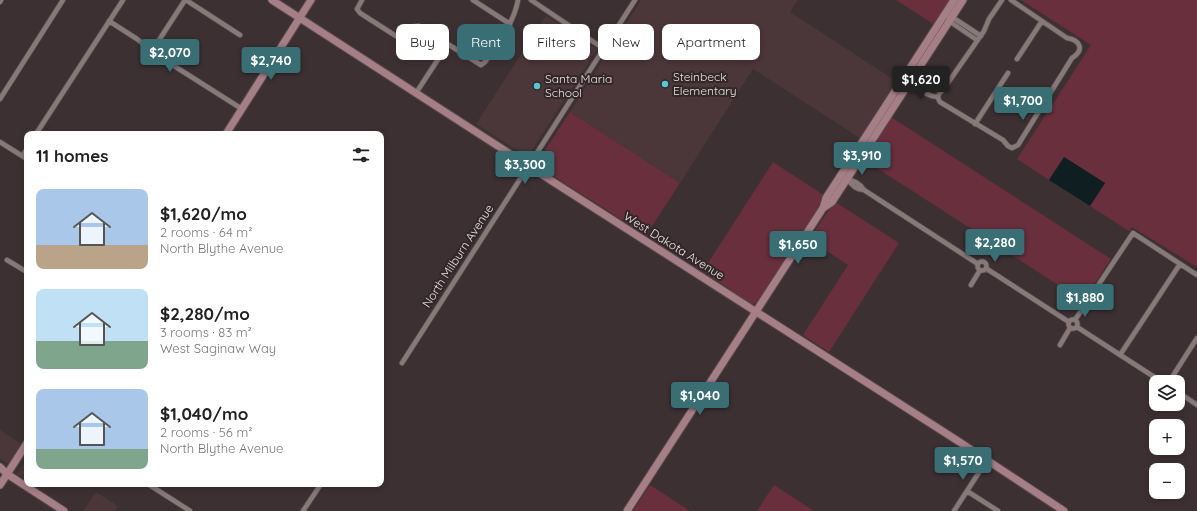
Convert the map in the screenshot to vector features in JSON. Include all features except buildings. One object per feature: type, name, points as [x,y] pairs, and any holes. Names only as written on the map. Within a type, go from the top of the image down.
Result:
[{"type":"street","points":[[0,99],[63,0]]},
{"type":"street","points":[[38,131],[123,0]]},
{"type":"street","points":[[152,51],[186,0],[240,35]]},
{"type":"street","name":"West Dakota Avenue","points":[[272,0],[1064,511]]},
{"type":"street","points":[[228,131],[311,0]]},
{"type":"street","points":[[362,0],[357,9],[360,13],[396,36]]},
{"type":"street","points":[[473,0],[510,24],[514,16],[518,0]]},
{"type":"street","points":[[531,0],[598,45]]},
{"type":"street","points":[[823,208],[832,202],[847,179],[954,0]]},
{"type":"street","points":[[958,0],[949,14],[950,19],[964,32],[979,38]]},
{"type":"street","points":[[627,511],[757,312],[823,208],[826,198],[864,140],[898,93],[910,81],[963,0]]},
{"type":"street","points":[[938,97],[979,38],[989,19],[1002,0]]},
{"type":"street","points":[[938,97],[940,102],[1003,140],[1008,146],[1012,148],[1018,145],[1072,58],[1076,55],[1080,48],[1077,41],[1067,38],[1012,0]]},
{"type":"street","name":"North Milburn Avenue","points":[[619,24],[632,2]]},
{"type":"street","points":[[950,19],[967,27],[979,38]]},
{"type":"street","points":[[109,21],[152,51],[242,109]]},
{"type":"street","points":[[1017,59],[1042,21]]},
{"type":"street","points":[[964,32],[967,27]]},
{"type":"street","name":"North Milburn Avenue","points":[[402,363],[598,58]]},
{"type":"street","points":[[416,93],[438,60]]},
{"type":"street","points":[[473,60],[481,65],[486,60]]},
{"type":"street","points":[[975,124],[1008,73]]},
{"type":"street","points":[[910,81],[928,95],[938,97]]},
{"type":"street","points":[[847,179],[846,172],[864,145],[864,140]]},
{"type":"street","points":[[0,142],[22,156],[24,153]]},
{"type":"street","points":[[847,179],[862,185],[864,190],[978,264],[980,270]]},
{"type":"street","points":[[1077,327],[1078,324],[1076,320],[1133,233],[1197,275]]},
{"type":"street","points":[[7,260],[24,270]]},
{"type":"street","points":[[978,264],[985,262],[987,265],[986,269]]},
{"type":"street","points":[[1120,355],[1180,264]]},
{"type":"street","points":[[980,270],[984,271],[986,269],[1069,322]]},
{"type":"street","points":[[971,285],[980,270]]},
{"type":"street","points":[[1069,322],[1071,320],[1076,320]]},
{"type":"street","points":[[1060,344],[1070,328],[1068,324],[1069,322]]},
{"type":"street","points":[[1070,328],[1073,329],[1077,327],[1151,375]]},
{"type":"street","points":[[1173,375],[1197,338]]},
{"type":"street","points":[[1185,397],[1197,405]]},
{"type":"street","points":[[0,485],[3,473],[24,447]]},
{"type":"street","points":[[954,511],[987,460]]},
{"type":"street","points":[[0,467],[3,473],[24,486]]},
{"type":"street","points":[[25,487],[64,511]]},
{"type":"street","points":[[153,487],[190,511]]},
{"type":"street","points":[[303,511],[319,487]]},
{"type":"street","points":[[967,491],[998,511]]},
{"type":"shaded area","name":"Steinbeck Elementary","points":[[641,0],[798,0],[790,12],[896,81],[860,138],[753,69],[680,183],[570,112],[603,60],[654,60],[654,24],[626,24]]},
{"type":"shaded area","points":[[896,0],[951,0],[935,25]]},
{"type":"shaded area","points":[[1021,0],[1197,0],[1197,267],[1132,227],[1129,231],[1090,206],[1105,183],[1064,157],[1049,180],[1017,159],[1091,45]]},
{"type":"shaded area","name":"Santa Maria School","points":[[546,16],[558,24],[541,24]]},
{"type":"shaded area","name":"Santa Maria School","points":[[590,44],[597,49],[590,60]]},
{"type":"shaded area","name":"Santa Maria School","points":[[523,51],[523,60],[590,60],[529,155],[526,156],[476,124]]},
{"type":"shaded area","points":[[570,112],[680,183],[646,235],[541,168],[538,161]]},
{"type":"shaded area","points":[[891,117],[1111,259],[1083,301],[866,161],[875,147],[873,144]]},
{"type":"shaded area","points":[[1064,157],[1105,183],[1090,206],[1049,180]]},
{"type":"shaded area","points":[[773,162],[825,196],[758,302],[754,304],[750,303],[703,271]]},
{"type":"shaded area","points":[[834,203],[837,203],[899,243],[829,352],[803,335],[848,265],[809,239]]},
{"type":"shaded area","points":[[0,430],[21,444],[9,464],[0,458]]},
{"type":"shaded area","points":[[24,463],[24,478],[17,474]]},
{"type":"shaded area","points":[[650,485],[690,511],[633,511]]},
{"type":"shaded area","points":[[774,485],[814,511],[757,511]]},
{"type":"shaded area","points":[[96,492],[118,506],[115,511],[83,511]]},
{"type":"place","name":"Steinbeck Elementary","points":[[665,84]]},
{"type":"place","name":"Santa Maria School","points":[[537,86]]}]
